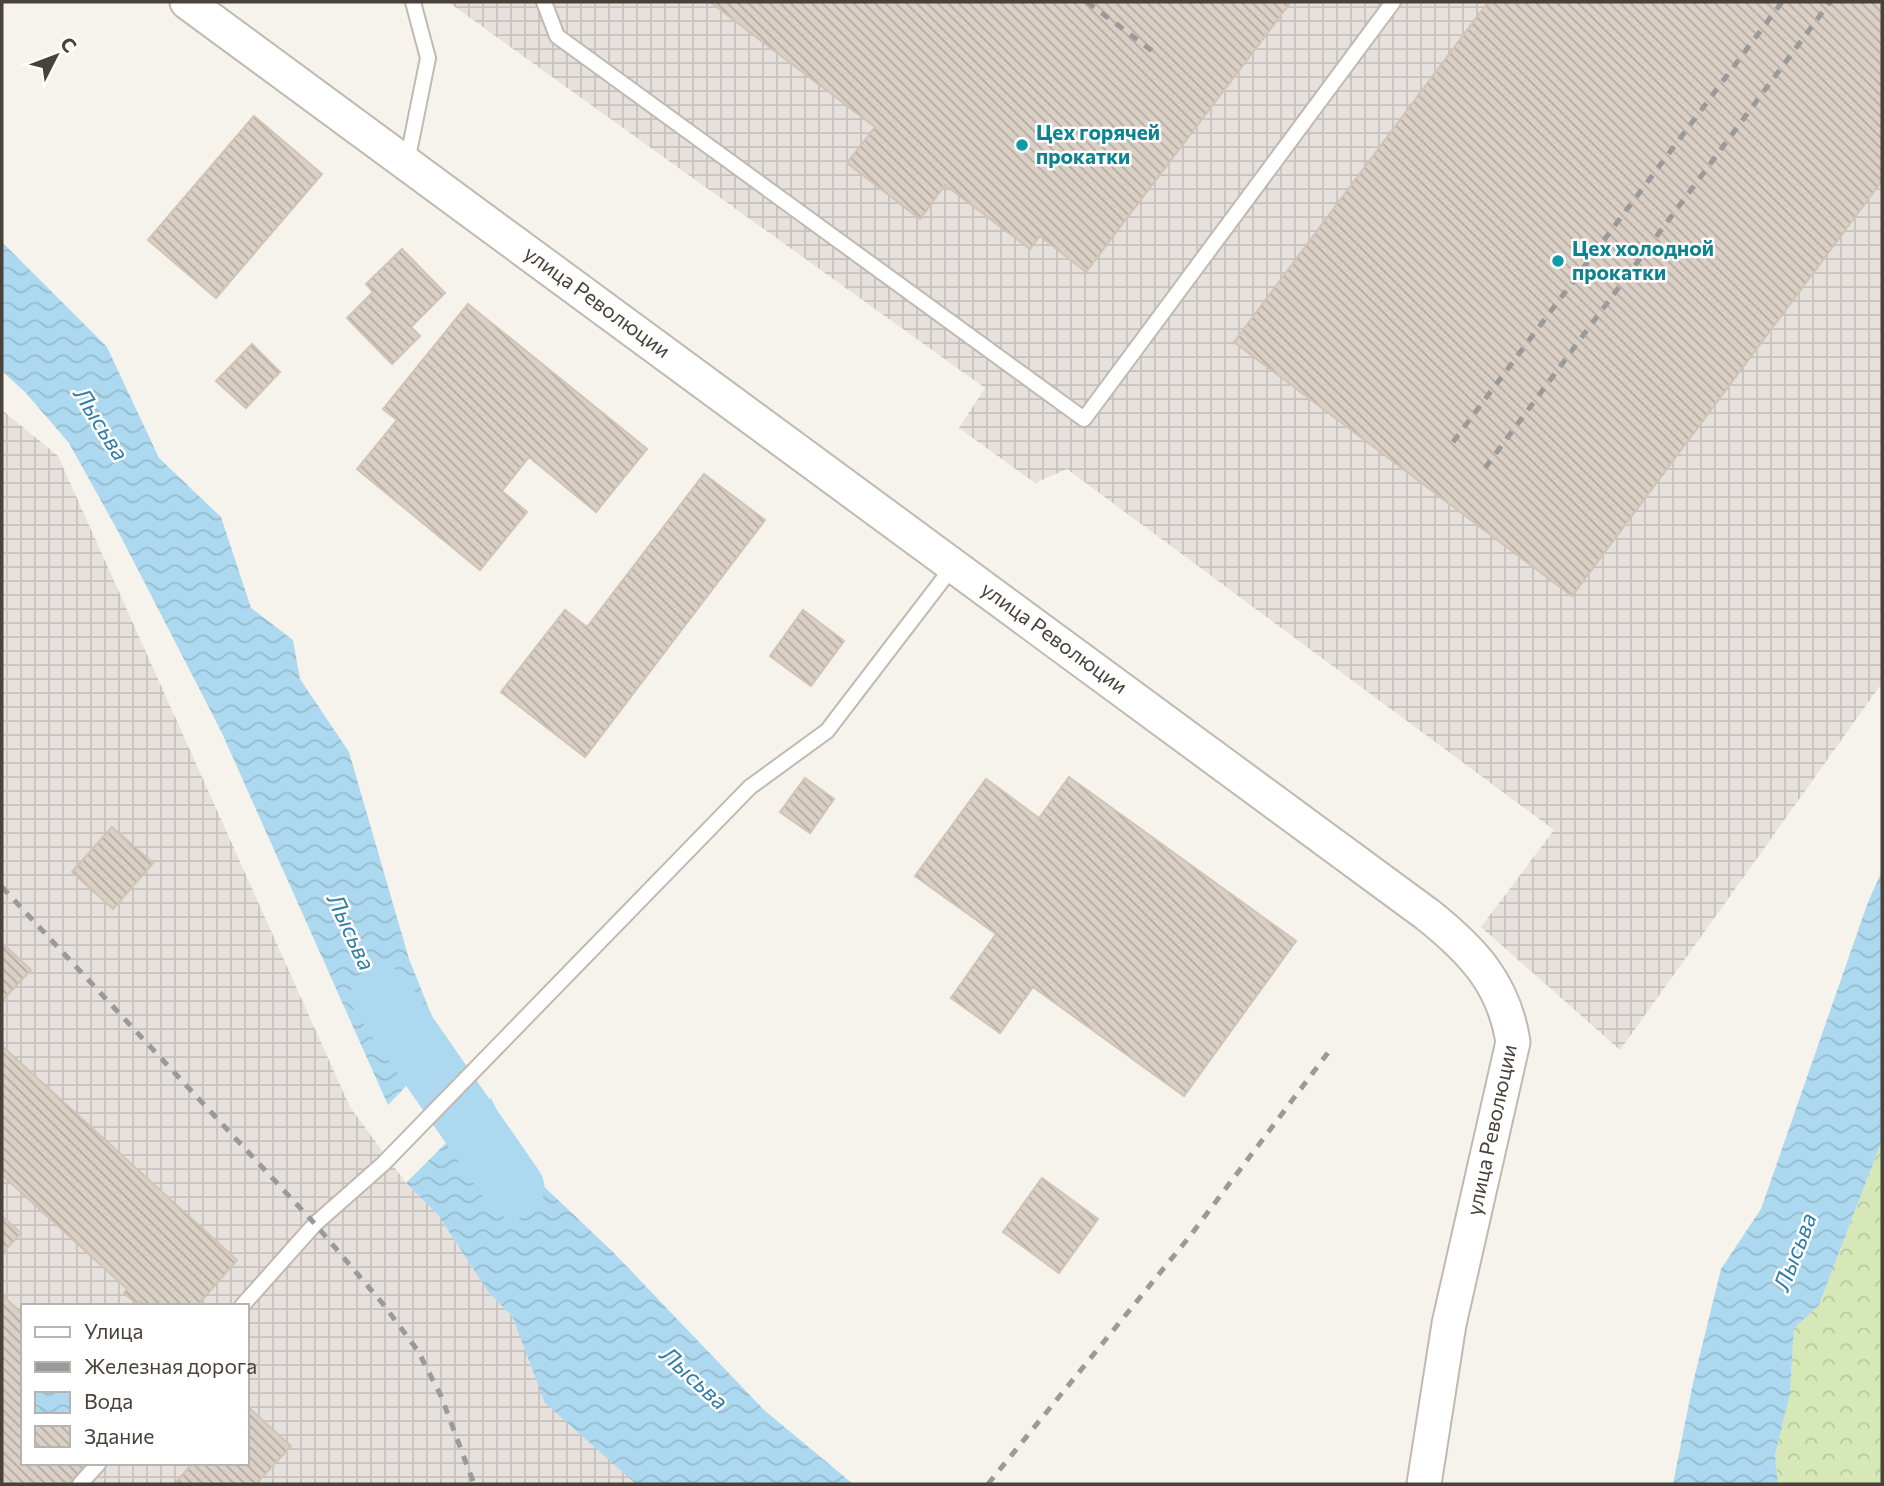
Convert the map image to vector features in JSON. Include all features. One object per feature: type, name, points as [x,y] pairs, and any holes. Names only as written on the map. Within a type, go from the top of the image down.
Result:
[{"type":"street","name":"улица Революции","points":[[187,2],[1428,915],[1475,958],[1497,987],[1508,1012],[1513,1042],[1448,1324],[1424,1484]]},
{"type":"lane","points":[[407,163],[428,58],[413,2]]},
{"type":"lane","points":[[544,2],[557,36],[1084,419],[1393,2]]},
{"type":"lane","points":[[244,1304],[315,1224],[383,1164],[538,1008],[750,787],[827,731],[954,565]]},
{"type":"lane","points":[[80,1484],[97,1465]]},
{"type":"shaded area","points":[[448,2],[1882,2],[1882,683],[1620,1050],[1481,927],[1554,830],[1067,469],[1035,483],[959,428],[985,388]]},
{"type":"shaded area","points":[[2,410],[58,456],[350,1107],[406,1183],[438,1215],[489,1293],[512,1316],[546,1403],[636,1484],[2,1484]]},
{"type":"green space","points":[[1882,1140],[1882,1484],[1778,1484],[1775,1455],[1790,1394],[1794,1328],[1819,1305]]},
{"type":"water","points":[[2,242],[107,347],[159,458],[221,517],[251,608],[293,640],[300,679],[349,752],[409,959],[444,1046],[388,1105],[221,731],[120,535],[69,443],[25,392],[2,371]]},
{"type":"water","points":[[1882,871],[1882,1140],[1819,1305],[1794,1328],[1790,1394],[1775,1455],[1778,1484],[1673,1484],[1693,1383],[1721,1269],[1761,1209],[1868,902]]},
{"type":"water","points":[[491,1098],[516,1150],[538,1181],[613,1252],[764,1410],[853,1484],[636,1484],[545,1403],[512,1316],[489,1293],[438,1215],[406,1183]]},
{"type":"building","name":"Цех горячей прокатки","points":[[710,2],[1291,2],[1086,272],[1040,236],[1030,249],[945,185],[920,219],[847,163],[875,127]]},
{"type":"building","name":"Цех холодной прокатки","points":[[1488,2],[1882,2],[1882,181],[1572,596],[1234,342]]},
{"type":"building","points":[[254,116],[322,174],[216,298],[148,240]]},
{"type":"building","points":[[402,249],[445,293],[411,327],[420,336],[392,364],[347,318],[373,292],[366,284]]},
{"type":"building","points":[[468,304],[647,449],[596,512],[529,457],[502,491],[527,512],[480,570],[357,469],[397,420],[383,409]]},
{"type":"building","points":[[252,344],[280,372],[246,408],[216,381]]},
{"type":"building","points":[[704,474],[765,520],[585,757],[501,692],[565,610],[587,627]]},
{"type":"building","points":[[803,610],[844,641],[811,686],[770,656]]},
{"type":"building","points":[[1069,777],[1296,941],[1184,1096],[1033,987],[1000,1033],[951,998],[996,934],[915,876],[986,779],[1039,818]]},
{"type":"building","points":[[805,778],[834,799],[810,833],[780,812]]},
{"type":"building","points":[[112,827],[153,863],[113,909],[72,872]]},
{"type":"building","points":[[2,943],[31,970],[2,1001]]},
{"type":"building","points":[[2,1046],[237,1260],[199,1304],[144,1304],[140,1301],[137,1304],[124,1293],[127,1289],[2,1175]]},
{"type":"building","points":[[1042,1178],[1098,1219],[1059,1273],[1003,1232]]},
{"type":"building","points":[[2,1216],[21,1233],[2,1254]]},
{"type":"building","points":[[2,1295],[21,1312],[21,1465],[86,1465],[68,1484],[2,1484]]},
{"type":"building","points":[[248,1407],[291,1446],[256,1484],[174,1484],[191,1465],[248,1465]]},
{"type":"waterway","name":"Лысьва","points":[[381,996],[514,1188]]},
{"type":"railway","points":[[1087,2],[1159,56]]},
{"type":"railway","points":[[1453,442],[1782,2]]},
{"type":"railway","points":[[1485,468],[1830,2]]},
{"type":"railway","points":[[2,887],[315,1224],[383,1304],[418,1351],[441,1396],[474,1484]]},
{"type":"railway","points":[[988,1484],[1190,1236],[1330,1050]]},
{"type":"place","name":"Цех горячей прокатки","points":[[1022,145]]},
{"type":"place","name":"Цех холодной прокатки","points":[[1558,261]]}]
